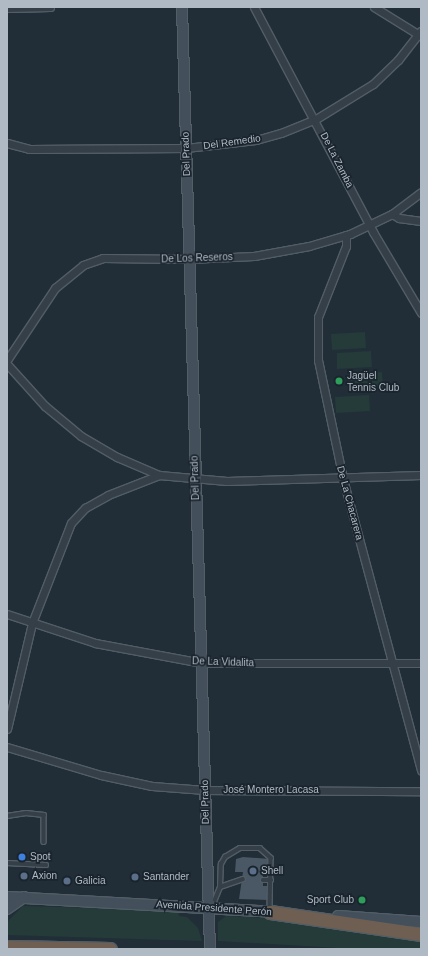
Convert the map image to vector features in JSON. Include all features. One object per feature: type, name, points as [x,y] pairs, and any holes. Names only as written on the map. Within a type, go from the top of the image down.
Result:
[{"type":"highway","points":[[270,912],[421,934]]},
{"type":"highway","points":[[11,947],[110,949]]},
{"type":"street","points":[[7,8],[50,7]]},
{"type":"street","name":"Del Prado","points":[[182,7],[188,259],[210,907],[210,949]]},
{"type":"street","name":"De La Zamba","points":[[254,7],[316,119],[370,224],[421,313]]},
{"type":"street","points":[[374,7],[420,34]]},
{"type":"street","name":"Del Remedio","points":[[7,143],[29,149],[186,148],[256,140],[316,119],[372,84],[420,34]]},
{"type":"street","name":"De Los Reseros","points":[[7,360],[55,288],[83,265],[103,258],[188,259],[280,252],[346,235],[392,214],[421,192]]},
{"type":"street","points":[[392,214],[399,218],[421,221]]},
{"type":"street","name":"De La Chacarera","points":[[346,235],[346,246],[318,317],[316,342],[343,479],[421,771]]},
{"type":"street","points":[[7,364],[46,406],[80,436],[117,457],[159,475],[195,480],[343,479],[421,475]]},
{"type":"street","points":[[7,729],[32,623],[60,546],[77,516],[108,495],[159,475]]},
{"type":"street","name":"De La Vidalita","points":[[7,614],[95,643],[202,663],[392,665],[421,663]]},
{"type":"street","name":"José Montero Lacasa","points":[[7,746],[128,782],[205,790],[421,791]]},
{"type":"street","name":"Avenida Presidente Perón","points":[[7,897],[210,907],[421,922]]},
{"type":"street","points":[[7,909],[24,897]]},
{"type":"lane","points":[[7,816],[26,813],[44,815],[44,842]]},
{"type":"lane","points":[[210,907],[220,887],[221,864],[225,857],[240,848],[260,848],[271,858],[270,912]]},
{"type":"lane","points":[[7,863],[46,865]]},
{"type":"lane","points":[[220,887],[243,879]]},
{"type":"lane","points":[[263,880],[271,880]]},
{"type":"green space","points":[[365,332],[366,348],[332,350],[331,334]]},
{"type":"green space","points":[[371,351],[372,367],[337,369],[337,353]]},
{"type":"green space","points":[[382,372],[383,388],[349,390],[348,374]]},
{"type":"green space","points":[[369,395],[370,411],[336,413],[335,397]]},
{"type":"green space","points":[[23,906],[178,910],[179,916],[187,917],[198,928],[202,941],[7,935],[7,922]]},
{"type":"green space","points":[[226,916],[266,918],[421,936],[421,949],[354,949],[218,941],[218,922]]},
{"type":"building","points":[[243,857],[270,859],[269,874],[263,873],[263,886],[269,886],[268,900],[239,899],[243,872],[235,872],[236,859]]},
{"type":"place","name":"Jagüel Tennis Club","points":[[339,381]]},
{"type":"place","name":"Spot","points":[[22,857]]},
{"type":"place","name":"Shell","points":[[253,871]]},
{"type":"place","name":"Axion","points":[[24,876]]},
{"type":"place","name":"Santander","points":[[135,877]]},
{"type":"place","name":"Galicia","points":[[67,881]]},
{"type":"place","name":"Sport Club","points":[[362,900]]}]
